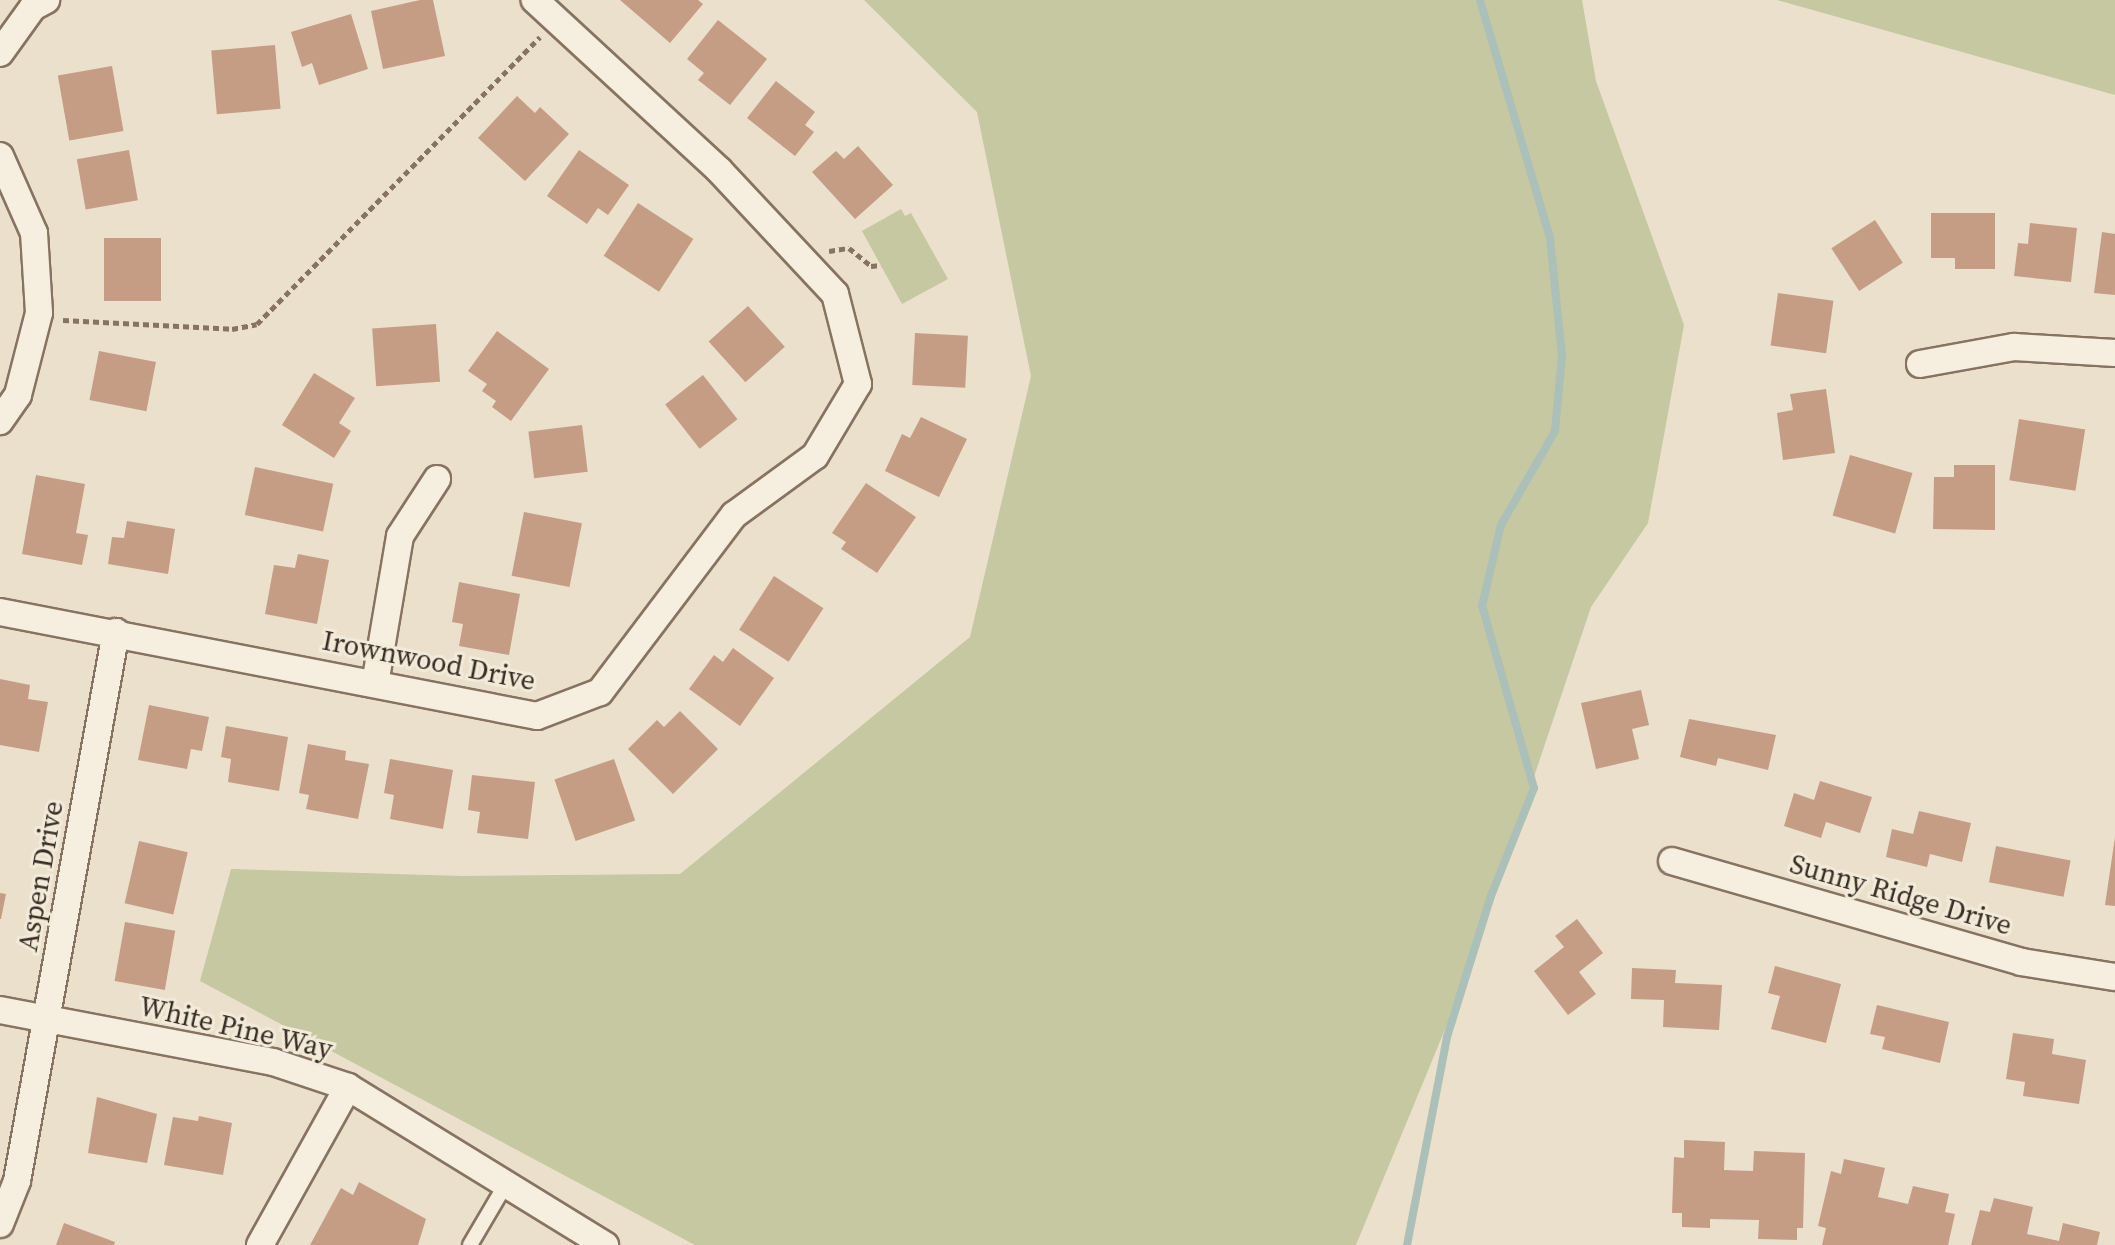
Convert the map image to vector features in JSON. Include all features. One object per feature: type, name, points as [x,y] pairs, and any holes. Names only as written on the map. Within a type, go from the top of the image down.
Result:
[{"type":"street","points":[[0,53],[33,7],[46,0]]},
{"type":"street","name":"Irownwood Drive","points":[[0,612],[116,632],[537,716],[600,692],[734,515],[815,456],[858,384],[835,294],[719,170],[535,0]]},
{"type":"street","points":[[0,156],[34,233],[39,313],[18,395],[0,421]]},
{"type":"street","points":[[1920,364],[2014,347],[2115,353]]},
{"type":"street","points":[[375,684],[400,536],[437,479]]},
{"type":"street","name":"Aspen Drive","points":[[0,1224],[17,1181],[116,632]]},
{"type":"street","name":"Sunny Ridge Drive","points":[[1672,861],[2021,962],[2115,977]]},
{"type":"street","name":"White Pine Way","points":[[0,1010],[273,1062],[348,1087],[605,1245]]},
{"type":"street","points":[[260,1245],[348,1087]]},
{"type":"lane","points":[[470,1245],[506,1184]]},
{"type":"path","points":[[39,313],[67,321],[232,329],[257,324],[557,20]]},
{"type":"path","points":[[810,267],[839,247],[849,248],[871,266],[881,265]]},
{"type":"green space","points":[[864,0],[1582,0],[1596,81],[1684,325],[1648,523],[1591,607],[1467,976],[1356,1245],[695,1245],[200,981],[231,869],[462,876],[680,874],[970,637],[1031,376],[977,112]]},
{"type":"green space","points":[[1777,0],[2115,0],[2115,95]]},
{"type":"green space","points":[[901,209],[905,216],[911,213],[948,279],[902,304],[862,231]]},
{"type":"building","points":[[433,0],[445,56],[383,69],[371,11]]},
{"type":"building","points":[[620,0],[698,0],[703,4],[670,43]]},
{"type":"building","points":[[351,14],[368,69],[319,85],[312,63],[302,67],[291,32]]},
{"type":"building","points":[[718,20],[767,59],[730,105],[698,80],[704,73],[687,59]]},
{"type":"building","points":[[275,45],[281,109],[217,114],[211,51]]},
{"type":"building","points":[[112,66],[123,131],[69,141],[58,76]]},
{"type":"building","points":[[776,81],[815,112],[805,125],[814,132],[795,156],[747,118]]},
{"type":"building","points":[[517,96],[535,113],[540,107],[569,134],[525,181],[478,138]]},
{"type":"building","points":[[858,146],[893,185],[855,219],[812,172],[836,151],[844,159]]},
{"type":"building","points":[[129,150],[138,200],[86,209],[77,159]]},
{"type":"building","points":[[579,150],[629,185],[608,215],[598,208],[587,224],[547,196]]},
{"type":"building","points":[[638,203],[693,239],[659,292],[604,256]]},
{"type":"building","points":[[1931,213],[1995,213],[1995,269],[1955,269],[1955,258],[1931,258]]},
{"type":"building","points":[[1875,220],[1903,263],[1859,291],[1831,248]]},
{"type":"building","points":[[2030,223],[2077,228],[2071,282],[2014,276],[2018,243],[2028,244]]},
{"type":"building","points":[[2102,232],[2115,234],[2115,295],[2094,293]]},
{"type":"building","points":[[104,238],[161,238],[161,301],[104,301]]},
{"type":"building","points":[[1778,293],[1833,301],[1826,353],[1771,345]]},
{"type":"building","points":[[748,306],[785,347],[745,382],[709,341]]},
{"type":"building","points":[[436,324],[440,382],[376,386],[372,328]]},
{"type":"building","points":[[497,331],[549,369],[511,421],[492,407],[496,401],[482,391],[487,384],[468,371]]},
{"type":"building","points":[[915,333],[968,336],[965,388],[912,385]]},
{"type":"building","points":[[99,351],[156,362],[146,411],[89,400]]},
{"type":"building","points":[[314,373],[355,398],[339,423],[351,431],[334,458],[282,425]]},
{"type":"building","points":[[703,375],[737,419],[700,449],[665,405]]},
{"type":"building","points":[[1826,389],[1835,453],[1783,460],[1777,413],[1793,410],[1790,394]]},
{"type":"building","points":[[921,417],[967,439],[939,497],[885,471],[902,434],[910,438]]},
{"type":"building","points":[[2019,419],[2085,429],[2075,491],[2009,480]]},
{"type":"building","points":[[582,425],[588,472],[534,478],[528,432]]},
{"type":"building","points":[[1850,455],[1912,473],[1895,533],[1833,516]]},
{"type":"building","points":[[1954,465],[1995,465],[1995,530],[1933,529],[1934,477],[1954,477]]},
{"type":"building","points":[[255,467],[333,484],[323,532],[245,515]]},
{"type":"building","points":[[36,475],[85,484],[76,533],[88,535],[82,565],[22,554]]},
{"type":"building","points":[[866,483],[916,517],[877,573],[841,549],[846,542],[832,533]]},
{"type":"building","points":[[524,512],[582,523],[570,587],[512,576]]},
{"type":"building","points":[[127,521],[175,529],[168,574],[108,564],[112,537],[124,538]]},
{"type":"building","points":[[298,554],[329,560],[317,624],[265,614],[274,565],[295,568]]},
{"type":"building","points":[[774,576],[823,608],[789,662],[739,630]]},
{"type":"building","points":[[459,582],[520,594],[509,655],[459,646],[463,624],[452,622]]},
{"type":"building","points":[[733,648],[774,678],[740,726],[689,689],[714,655],[723,662]]},
{"type":"building","points":[[0,679],[30,685],[28,699],[48,702],[39,752],[0,745]]},
{"type":"building","points":[[1641,690],[1649,725],[1632,729],[1639,759],[1596,769],[1581,703]]},
{"type":"building","points":[[149,705],[209,717],[202,751],[191,749],[187,769],[138,760]]},
{"type":"building","points":[[680,711],[718,749],[673,794],[628,749],[657,720],[664,727]]},
{"type":"building","points":[[1689,719],[1776,735],[1768,770],[1718,758],[1716,766],[1680,757]]},
{"type":"building","points":[[226,726],[288,737],[279,791],[228,782],[231,759],[221,757]]},
{"type":"building","points":[[308,744],[346,751],[345,760],[369,764],[358,819],[306,809],[309,795],[299,793]]},
{"type":"building","points":[[390,759],[453,770],[443,829],[390,819],[394,795],[384,793]]},
{"type":"building","points":[[614,759],[635,820],[576,841],[554,780]]},
{"type":"building","points":[[472,775],[535,782],[528,839],[477,833],[480,812],[468,810]]},
{"type":"building","points":[[1820,781],[1872,797],[1860,833],[1826,822],[1821,838],[1784,826],[1794,793],[1814,800]]},
{"type":"building","points":[[1919,811],[1971,823],[1962,862],[1930,854],[1927,867],[1886,857],[1892,829],[1913,834]]},
{"type":"building","points":[[2115,837],[2115,906],[2105,905]]},
{"type":"building","points":[[139,841],[188,852],[173,915],[125,903]]},
{"type":"building","points":[[1996,846],[2071,861],[2064,897],[1989,882]]},
{"type":"building","points":[[0,893],[6,894],[1,919],[0,919]]},
{"type":"building","points":[[1577,919],[1603,953],[1579,972],[1596,994],[1568,1015],[1534,971],[1564,947],[1555,936]]},
{"type":"building","points":[[125,922],[175,931],[165,990],[115,981]]},
{"type":"building","points":[[1775,966],[1841,984],[1826,1043],[1771,1029],[1780,996],[1768,993]]},
{"type":"building","points":[[1632,968],[1676,970],[1675,983],[1722,985],[1719,1030],[1663,1027],[1664,1000],[1631,999]]},
{"type":"building","points":[[1877,1005],[1949,1022],[1940,1063],[1882,1049],[1885,1037],[1870,1034]]},
{"type":"building","points":[[2013,1033],[2054,1039],[2052,1054],[2086,1060],[2079,1104],[2023,1096],[2025,1082],[2006,1079]]},
{"type":"building","points":[[97,1097],[157,1114],[147,1163],[88,1153]]},
{"type":"building","points":[[199,1116],[232,1123],[223,1175],[164,1165],[173,1117],[198,1121]]},
{"type":"building","points":[[1684,1140],[1725,1142],[1724,1170],[1753,1171],[1754,1151],[1805,1153],[1803,1228],[1797,1228],[1797,1240],[1758,1239],[1759,1220],[1710,1219],[1710,1228],[1682,1227],[1682,1213],[1672,1213],[1674,1157],[1684,1158]]},
{"type":"building","points":[[1844,1159],[1885,1168],[1878,1197],[1908,1204],[1913,1186],[1949,1194],[1945,1212],[1955,1214],[1948,1245],[1822,1245],[1826,1228],[1818,1226],[1831,1171],[1841,1174]]},
{"type":"building","points":[[359,1182],[426,1219],[418,1245],[310,1245],[341,1188],[353,1195]]},
{"type":"building","points":[[1994,1198],[2033,1207],[2027,1234],[2059,1241],[2063,1223],[2100,1232],[2097,1245],[1971,1245],[1980,1210],[1990,1212]]},
{"type":"building","points":[[64,1223],[115,1242],[114,1245],[56,1245]]},
{"type":"waterway","points":[[1407,1245],[1447,1037],[1491,896],[1534,788],[1482,606],[1501,525],[1555,431],[1562,356],[1550,238],[1480,0]]}]
